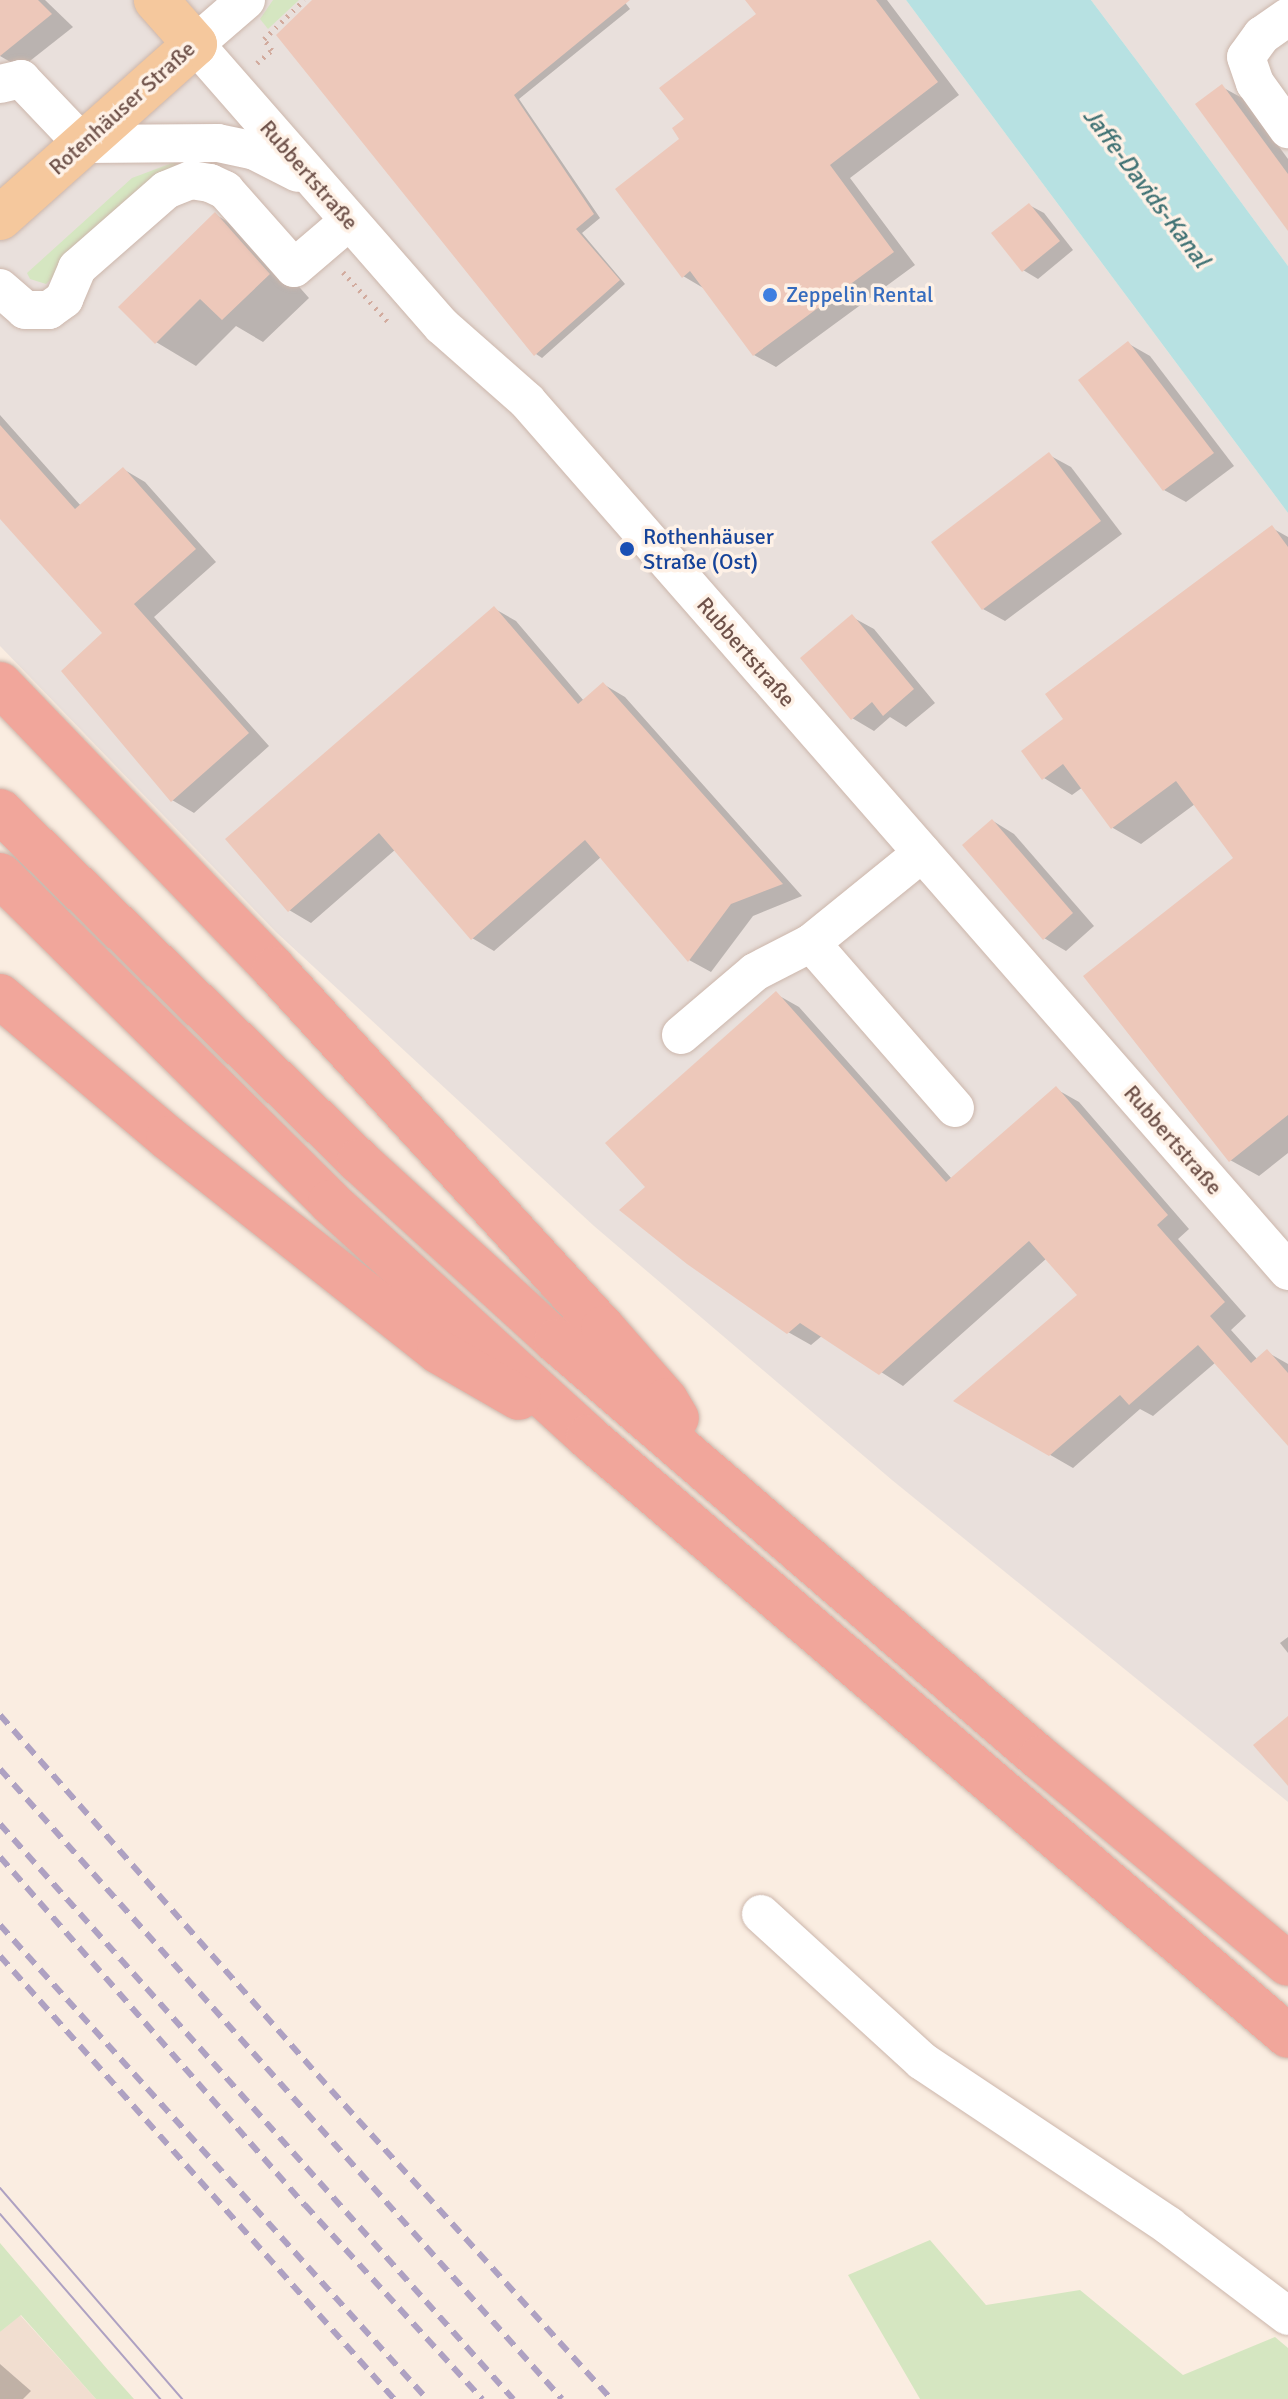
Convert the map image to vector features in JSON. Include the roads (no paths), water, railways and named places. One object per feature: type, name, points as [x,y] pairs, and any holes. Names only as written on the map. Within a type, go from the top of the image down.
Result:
[{"type":"highway","points":[[0,684],[274,969],[603,1328],[666,1400],[708,1467]]},
{"type":"highway","points":[[0,811],[359,1161],[556,1341],[708,1467],[1028,1747],[1288,1964]]},
{"type":"highway","points":[[0,875],[330,1202],[588,1437],[1288,2036]]},
{"type":"highway","points":[[0,996],[168,1138],[439,1352],[588,1437]]},
{"type":"main road","points":[[156,0],[195,44]]},
{"type":"main road","name":"Rotenhäuser Straße","points":[[0,218],[195,44]]},
{"type":"street","name":"Rotenhäuser Straße","points":[[195,44],[246,0]]},
{"type":"street","points":[[1288,17],[1262,35],[1246,57],[1255,83],[1288,129]]},
{"type":"street","name":"Rubbertstraße","points":[[195,44],[442,326],[527,401],[1288,1271]]},
{"type":"street","points":[[0,84],[21,79],[83,144],[218,143],[255,151],[315,182]]},
{"type":"street","points":[[0,288],[25,310],[49,310],[64,299],[77,268],[166,190],[191,180],[210,183],[225,190],[294,268],[349,221]]},
{"type":"street","points":[[681,1035],[765,965],[811,943],[922,853]]},
{"type":"street","points":[[811,943],[955,1108]]},
{"type":"street","points":[[761,1914],[922,2061],[1169,2226],[1288,2316]]},
{"type":"water","name":"Jaffe-Davids-Kanal","points":[[906,0],[1091,0],[1140,65],[1288,266],[1288,513]]},
{"type":"tram line","points":[[0,2188],[182,2399]]},
{"type":"tram line","points":[[0,2214],[160,2399]]},
{"type":"railway","points":[[0,1715],[331,2090],[611,2399]]},
{"type":"railway","points":[[0,1769],[562,2399]]},
{"type":"railway","points":[[0,1824],[513,2399]]},
{"type":"railway","points":[[0,1857],[305,2205],[482,2399]]},
{"type":"railway","points":[[0,1925],[427,2399]]},
{"type":"railway","points":[[0,1956],[394,2399]]},
{"type":"place","name":"Zeppelin Rental","points":[[770,295]]},
{"type":"place","name":"Rothenhäuser Straße (Ost)","points":[[627,549]]}]
